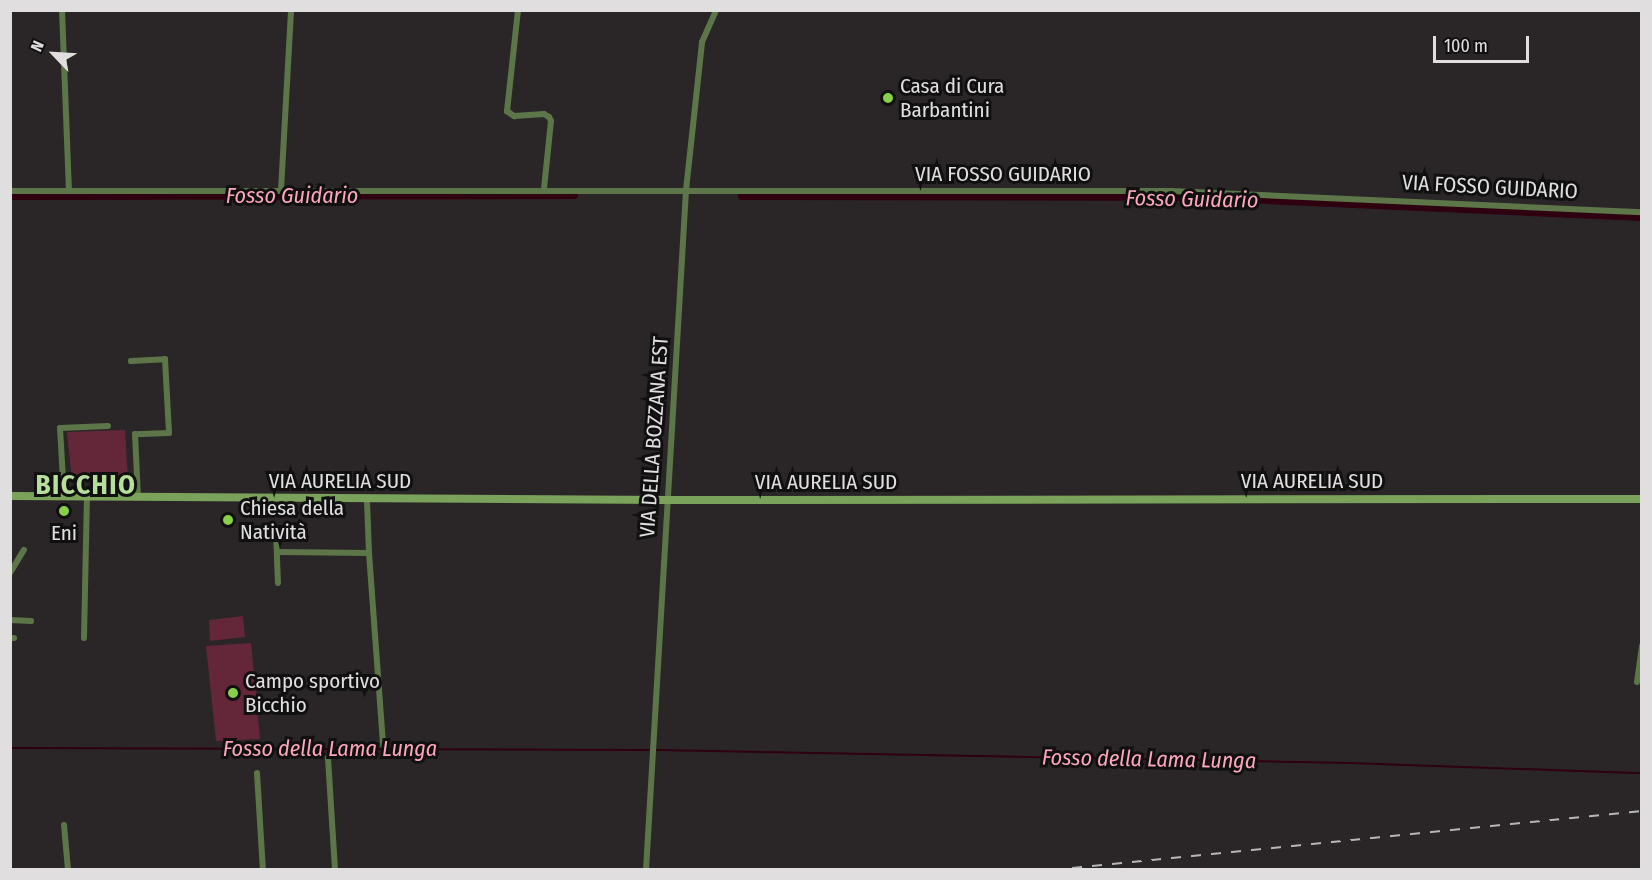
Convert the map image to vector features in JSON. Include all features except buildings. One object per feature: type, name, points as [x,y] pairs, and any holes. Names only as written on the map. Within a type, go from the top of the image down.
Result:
[{"type":"main road","name":"VIA AURELIA SUD","points":[[10,496],[367,500],[1641,499]]},
{"type":"street","points":[[62,10],[69,191]]},
{"type":"street","points":[[281,190],[291,10]]},
{"type":"street","points":[[518,10],[507,111],[514,116],[544,114],[551,121],[544,189]]},
{"type":"street","name":"VIA DELLA BOZZANA EST","points":[[646,870],[686,190],[702,42],[716,10]]},
{"type":"street","name":"VIA FOSSO GUIDARIO","points":[[10,191],[544,189],[1172,191],[1641,212]]},
{"type":"street","points":[[131,361],[165,359],[167,391],[169,433],[135,434],[138,497]]},
{"type":"street","points":[[64,497],[60,428],[108,426]]},
{"type":"street","points":[[84,638],[87,497]]},
{"type":"street","points":[[367,500],[383,745]]},
{"type":"street","points":[[276,532],[279,583]]},
{"type":"street","points":[[10,573],[24,550]]},
{"type":"street","points":[[277,552],[369,553]]},
{"type":"street","points":[[10,620],[31,621]]},
{"type":"street","points":[[1637,682],[1641,645]]},
{"type":"street","points":[[328,758],[335,870]]},
{"type":"street","points":[[257,773],[263,870]]},
{"type":"street","points":[[64,825],[68,870]]},
{"type":"shaded area","points":[[125,430],[128,481],[72,480],[67,432]]},
{"type":"shaded area","points":[[243,616],[245,637],[210,641],[209,620]]},
{"type":"shaded area","name":"Campo sportivo Bicchio","points":[[251,643],[260,739],[216,741],[206,646]]},
{"type":"waterway","name":"Fosso Guidario","points":[[10,196],[574,195]]},
{"type":"waterway","name":"Fosso Guidario","points":[[741,196],[1199,197],[1642,217]]},
{"type":"waterway","name":"Fosso della Lama Lunga","points":[[10,748],[649,750]]},
{"type":"waterway","name":"Fosso della Lama Lunga","points":[[656,750],[1350,763],[1642,773]]},
{"type":"railway","points":[[1052,870],[1642,811]]},
{"type":"place","name":"Casa di Cura Barbantini","points":[[888,98]]},
{"type":"place","name":"Eni","points":[[64,511]]},
{"type":"place","name":"Chiesa della Natività","points":[[228,520]]},
{"type":"place","name":"Campo sportivo Bicchio","points":[[233,693]]},
{"type":"district","name":"BICCHIO","points":[[86,486]]}]
